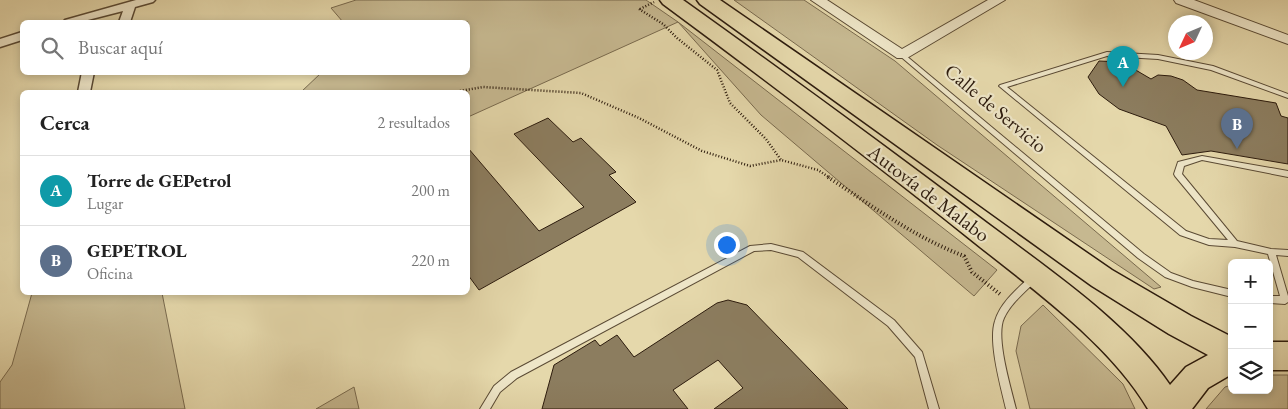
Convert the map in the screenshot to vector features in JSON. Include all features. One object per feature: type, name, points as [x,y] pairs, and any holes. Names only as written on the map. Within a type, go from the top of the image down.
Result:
[{"type":"highway","name":"Autovía de Malabo","points":[[670,0],[791,88],[1037,276],[1105,333],[1154,388],[1166,409]]},
{"type":"highway","name":"Autovía de Malabo","points":[[707,0],[1102,278],[1180,325],[1228,350]]},
{"type":"highway","points":[[1273,356],[1288,356]]},
{"type":"highway","points":[[1175,409],[1178,400],[1189,384],[1203,372],[1228,361]]},
{"type":"street","points":[[75,20],[116,5],[130,6],[150,0]]},
{"type":"street","name":"Calle de Servicio","points":[[818,0],[902,55]]},
{"type":"street","points":[[902,55],[998,0]]},
{"type":"street","points":[[1181,0],[1288,40]]},
{"type":"street","points":[[126,20],[130,6]]},
{"type":"street","points":[[0,43],[20,37]]},
{"type":"street","points":[[84,90],[87,75]]},
{"type":"lane","points":[[1288,96],[1213,68],[1158,57],[1116,54],[1107,54],[1002,86],[1183,234],[1209,242],[1235,244],[1272,252],[1288,253]]},
{"type":"lane","name":"Calle de Servicio","points":[[902,55],[1141,256],[1168,275],[1192,284],[1228,293]]},
{"type":"lane","points":[[1235,244],[1178,174],[1182,164],[1202,158],[1288,174]]},
{"type":"lane","points":[[485,409],[497,389],[514,374],[753,248],[771,247],[800,254],[891,323],[919,355],[934,409]]},
{"type":"lane","points":[[1272,252],[1285,300],[1273,299]]},
{"type":"lane","points":[[1011,409],[999,353],[998,322],[1010,302],[1037,276]]},
{"type":"path","points":[[659,0],[639,9],[663,24],[677,38],[718,70],[730,103],[766,139],[780,160]]},
{"type":"path","points":[[466,90],[483,87],[580,93],[639,118],[702,151],[750,166],[780,160],[818,170],[882,214],[935,245],[964,256],[972,272],[1010,302]]},
{"type":"shaded area","points":[[356,0],[646,0],[678,22],[470,116],[470,90],[303,90],[319,75],[470,75],[470,20],[341,20],[331,8]]},
{"type":"shaded area","points":[[734,0],[804,0],[895,61],[1161,287],[1154,289],[937,145]]},
{"type":"shaded area","points":[[678,22],[997,270],[974,296],[761,115]]},
{"type":"shaded area","points":[[31,295],[162,295],[185,409],[0,409],[0,382],[12,365]]},
{"type":"shaded area","points":[[1043,305],[1123,384],[1135,409],[1030,409],[1016,351],[1021,326]]},
{"type":"shaded area","points":[[1273,375],[1288,375],[1288,409],[1206,409],[1225,387],[1228,386],[1228,394],[1273,394]]},
{"type":"shaded area","points":[[354,387],[359,409],[316,409]]},
{"type":"building","points":[[1099,61],[1122,62],[1151,79],[1158,75],[1171,76],[1183,80],[1197,90],[1276,103],[1281,116],[1288,118],[1288,164],[1211,151],[1182,155],[1166,126],[1119,109],[1099,94],[1088,77]]},
{"type":"building","points":[[548,118],[573,142],[581,138],[616,172],[609,175],[636,202],[479,290],[470,278],[470,150],[539,231],[584,207],[514,134]]},
{"type":"building","points":[[728,300],[747,305],[848,409],[714,409],[743,388],[718,360],[673,390],[688,409],[542,409],[554,365],[595,340],[600,346],[617,335],[634,357],[717,303]]},
{"type":"place","name":"Torre de GEPetrol","points":[[1123,87]]},
{"type":"place","name":"GEPETROL","points":[[1237,149]]}]
